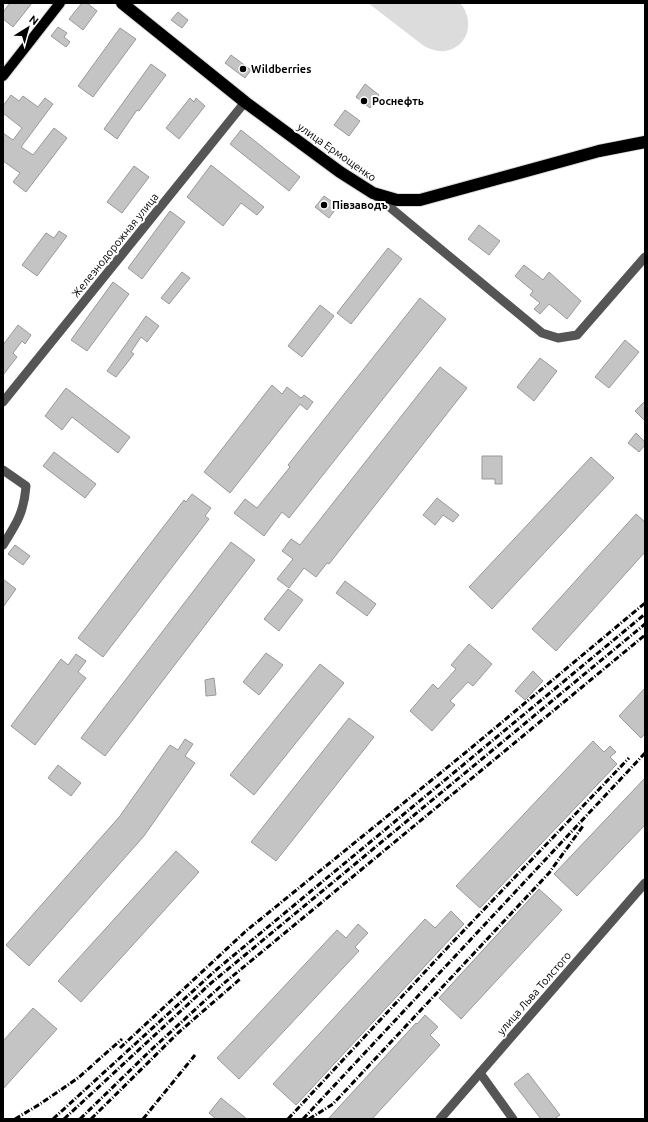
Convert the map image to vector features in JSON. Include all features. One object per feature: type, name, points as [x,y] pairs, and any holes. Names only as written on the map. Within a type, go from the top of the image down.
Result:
[{"type":"highway","name":"улица Ермощенко","points":[[122,3],[245,102],[340,172],[372,193],[397,200],[420,200],[599,151],[645,142]]},
{"type":"main road","points":[[3,76],[60,3]]},
{"type":"street","name":"Железнодорожная улица","points":[[3,402],[245,102]]},
{"type":"street","points":[[372,193],[542,333],[558,338],[577,335],[645,257]]},
{"type":"street","points":[[3,470],[26,486],[25,503],[18,523],[3,545]]},
{"type":"street","name":"улица Льва Толстого","points":[[440,1119],[645,883]]},
{"type":"street","points":[[480,1073],[513,1119]]},
{"type":"shaded area","points":[[368,3],[460,3],[465,10],[467,17],[467,32],[460,44],[453,48],[445,51],[434,50],[424,46]]},
{"type":"building","points":[[10,3],[32,3],[13,27],[3,19],[3,12]]},
{"type":"building","points":[[82,3],[87,3],[97,11],[83,30],[69,19]]},
{"type":"building","points":[[178,12],[188,20],[182,28],[171,20]]},
{"type":"building","points":[[58,27],[67,33],[64,37],[70,42],[66,47],[51,36]]},
{"type":"building","points":[[120,28],[136,39],[93,97],[78,86]]},
{"type":"building","points":[[231,55],[251,70],[245,78],[225,63]]},
{"type":"building","points":[[151,64],[166,75],[139,111],[137,110],[117,139],[104,129]]},
{"type":"building","points":[[365,84],[379,95],[370,108],[356,97]]},
{"type":"building","points":[[11,95],[19,101],[23,96],[38,107],[45,98],[53,104],[21,147],[33,155],[54,128],[67,138],[26,192],[13,182],[20,173],[3,161],[3,133],[13,140],[22,128],[3,113],[3,106]]},
{"type":"building","points":[[190,98],[194,102],[196,98],[205,106],[179,139],[166,128]]},
{"type":"building","points":[[345,110],[360,121],[349,136],[334,125]]},
{"type":"building","points":[[241,130],[300,177],[289,191],[230,144]]},
{"type":"building","points":[[211,165],[264,207],[257,215],[241,203],[223,226],[187,197]]},
{"type":"building","points":[[134,166],[149,177],[122,213],[107,202]]},
{"type":"building","points":[[324,196],[338,206],[329,218],[315,207]]},
{"type":"building","points":[[170,211],[185,222],[142,279],[128,268]]},
{"type":"building","points":[[479,225],[500,241],[489,255],[468,239]]},
{"type":"building","points":[[59,231],[67,236],[37,276],[22,265],[46,233],[54,238]]},
{"type":"building","points":[[388,248],[402,259],[351,324],[337,313]]},
{"type":"building","points":[[524,265],[543,280],[549,272],[581,301],[567,319],[549,304],[540,314],[534,309],[540,303],[530,295],[533,291],[515,276]]},
{"type":"building","points":[[182,272],[190,278],[169,304],[161,298]]},
{"type":"building","points":[[113,282],[129,294],[87,351],[71,340]]},
{"type":"building","points":[[420,298],[446,319],[289,518],[282,512],[264,536],[234,513],[245,499],[257,508],[290,467],[288,465]]},
{"type":"building","points":[[320,305],[334,316],[302,357],[288,346]]},
{"type":"building","points":[[146,316],[159,326],[147,342],[141,337],[131,352],[134,354],[116,377],[107,371]]},
{"type":"building","points":[[18,325],[31,335],[25,344],[22,341],[13,353],[17,357],[3,375],[3,345]]},
{"type":"building","points":[[625,340],[639,352],[609,388],[595,377]]},
{"type":"building","points":[[540,358],[557,371],[534,401],[517,387]]},
{"type":"building","points":[[440,367],[467,388],[329,564],[327,563],[316,577],[304,568],[289,588],[277,579],[293,559],[282,551],[291,539],[300,545]]},
{"type":"building","points":[[272,385],[282,394],[287,387],[301,398],[304,395],[313,402],[307,410],[300,404],[230,493],[204,472]]},
{"type":"building","points":[[66,388],[130,437],[118,453],[72,417],[62,430],[45,416]]},
{"type":"building","points":[[645,401],[645,421],[635,411]]},
{"type":"building","points":[[636,433],[645,442],[645,445],[639,452],[628,443]]},
{"type":"building","points":[[54,452],[96,484],[85,498],[43,466]]},
{"type":"building","points":[[482,456],[502,456],[502,484],[495,484],[495,479],[482,479]]},
{"type":"building","points":[[591,457],[614,478],[492,609],[469,587]]},
{"type":"building","points":[[192,494],[211,508],[205,516],[209,519],[103,657],[78,638],[184,500],[186,502]]},
{"type":"building","points":[[437,498],[459,515],[453,522],[443,515],[435,525],[423,515]]},
{"type":"building","points":[[636,514],[645,522],[645,552],[556,651],[532,629]]},
{"type":"building","points":[[231,542],[255,560],[105,756],[81,738]]},
{"type":"building","points":[[15,545],[30,556],[23,565],[8,554]]},
{"type":"building","points":[[3,579],[16,589],[3,607]]},
{"type":"building","points":[[345,581],[376,604],[367,616],[336,593]]},
{"type":"building","points":[[288,589],[303,600],[279,631],[264,619]]},
{"type":"building","points":[[469,644],[492,664],[473,686],[468,682],[450,701],[455,705],[432,731],[410,711],[433,684],[438,689],[456,669],[451,665]]},
{"type":"building","points":[[266,653],[283,665],[259,695],[243,682]]},
{"type":"building","points":[[76,654],[86,661],[78,672],[86,678],[35,745],[11,726],[61,659],[68,665]]},
{"type":"building","points":[[320,664],[344,683],[254,795],[230,775]]},
{"type":"building","points":[[533,671],[543,681],[525,700],[515,691]]},
{"type":"building","points":[[214,678],[216,695],[206,696],[205,680]]},
{"type":"building","points":[[645,688],[645,734],[641,738],[619,716]]},
{"type":"building","points":[[349,718],[374,737],[276,861],[251,842]]},
{"type":"building","points":[[185,739],[193,744],[185,756],[195,763],[144,836],[29,966],[6,945],[120,816],[170,745],[178,750]]},
{"type":"building","points":[[593,741],[604,752],[610,746],[616,752],[610,757],[617,764],[480,908],[456,886]]},
{"type":"building","points":[[58,765],[81,783],[71,796],[48,778]]},
{"type":"building","points":[[645,778],[645,825],[577,896],[554,874]]},
{"type":"building","points":[[176,851],[199,872],[81,1002],[58,981]]},
{"type":"building","points":[[539,889],[562,910],[461,1019],[439,998]]},
{"type":"building","points":[[451,911],[464,924],[296,1105],[273,1084],[425,919],[435,928]]},
{"type":"building","points":[[358,924],[368,933],[355,947],[359,951],[239,1079],[217,1058],[337,930],[346,938]]},
{"type":"building","points":[[33,1008],[57,1029],[3,1089],[3,1041]]},
{"type":"building","points":[[425,1015],[438,1027],[430,1035],[440,1045],[372,1119],[328,1119],[416,1023],[417,1024]]},
{"type":"building","points":[[528,1073],[560,1115],[554,1119],[541,1119],[514,1084]]},
{"type":"building","points":[[221,1098],[247,1119],[216,1119],[209,1113]]},
{"type":"railway","points":[[120,1048],[246,931],[465,753],[645,603]]},
{"type":"railway","points":[[53,1119],[216,970],[645,614]]},
{"type":"railway","points":[[64,1119],[210,984],[645,624]]},
{"type":"railway","points":[[80,1119],[151,1050],[223,984],[645,635]]},
{"type":"railway","points":[[303,1119],[645,753]]},
{"type":"railway","points":[[288,1119],[449,946],[629,758]]},
{"type":"railway","points":[[309,1119],[333,1104],[549,873],[583,826]]},
{"type":"railway","points":[[91,1119],[178,1033],[240,979]]},
{"type":"railway","points":[[15,1119],[78,1078],[122,1039]]},
{"type":"railway","points":[[143,1119],[195,1055]]},
{"type":"place","name":"Wildberries","points":[[243,69]]},
{"type":"place","name":"Роснефть","points":[[364,101]]},
{"type":"place","name":"Пiвзаводъ","points":[[324,205]]}]
